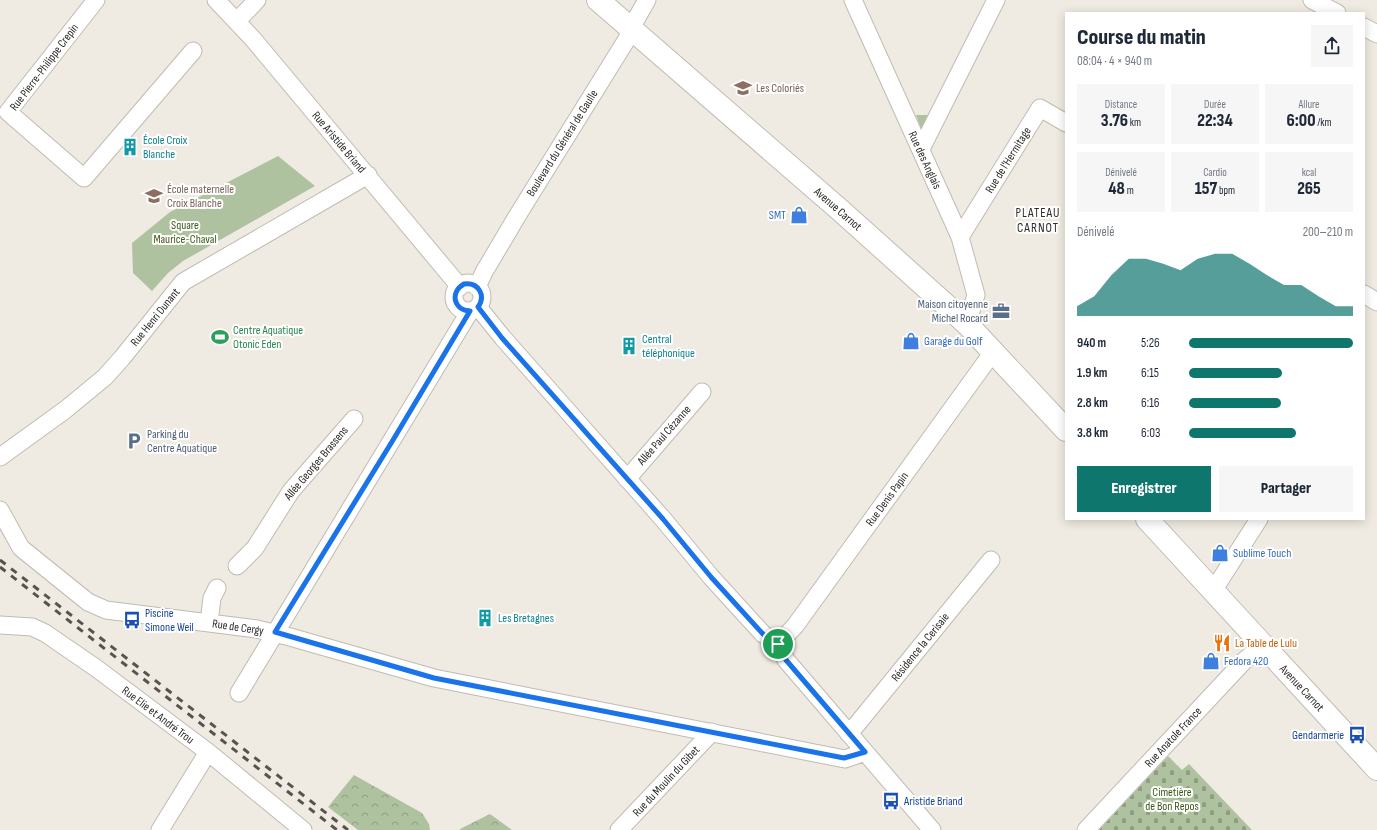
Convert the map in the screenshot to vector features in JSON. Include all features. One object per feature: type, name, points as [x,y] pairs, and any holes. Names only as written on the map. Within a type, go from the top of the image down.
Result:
[{"type":"main road","name":"Avenue Carnot","points":[[598,0],[742,127],[840,210],[967,324],[1065,429]]},
{"type":"main road","name":"Avenue Carnot","points":[[1148,520],[1377,769]]},
{"type":"street","name":"Rue Pierre-Philippe Crepin","points":[[96,0],[8,112],[84,178],[193,51]]},
{"type":"street","name":"Rue Aristide Briand","points":[[216,0],[237,21],[460,287]]},
{"type":"street","points":[[237,21],[257,0]]},
{"type":"street","name":"Boulevard du Général de Gaulle","points":[[477,287],[484,272],[516,219],[627,39],[631,28],[647,0]]},
{"type":"street","name":"Rue des Anglais","points":[[853,0],[960,237],[976,295],[967,324]]},
{"type":"street","points":[[921,149],[996,0]]},
{"type":"street","points":[[1312,0],[1335,12]]},
{"type":"street","points":[[1365,28],[1377,34]]},
{"type":"street","name":"Rue de l'Hermitage","points":[[960,237],[1040,108],[1065,122]]},
{"type":"street","name":"Rue Henri Dunant","points":[[0,457],[65,410],[104,377],[122,358],[183,282],[368,176]]},
{"type":"street","points":[[239,693],[393,440],[474,309],[482,299],[482,295],[477,287],[469,284],[460,287],[455,294],[456,302],[461,309],[474,309],[502,338],[763,634],[778,644],[786,660],[932,830]]},
{"type":"street","points":[[1365,295],[1377,302]]},
{"type":"street","name":"Rue Denis Papin","points":[[778,644],[795,626],[993,352]]},
{"type":"street","name":"Allée Paul Cézanne","points":[[626,479],[702,392]]},
{"type":"street","name":"Allée Georges Brassens","points":[[237,566],[255,548],[291,491],[354,418]]},
{"type":"street","name":"Rue de Cergy","points":[[0,510],[21,548],[88,602],[106,610],[275,632],[434,678],[844,758],[865,752]]},
{"type":"street","points":[[1213,591],[1258,520]]},
{"type":"street","name":"Résidence la Cerisaie","points":[[849,734],[992,560]]},
{"type":"street","points":[[209,623],[212,598],[217,588]]},
{"type":"street","name":"Rue Elie et André Trou","points":[[0,625],[32,627],[45,633],[96,668],[208,752],[303,830]]},
{"type":"street","name":"Rue Anatole France","points":[[1086,830],[1245,660],[1262,645]]},
{"type":"street","name":"Rue du Moulin du Gibet","points":[[619,830],[712,732]]},
{"type":"street","points":[[160,830],[208,752]]},
{"type":"green space","points":[[916,115],[931,115],[921,128]]},
{"type":"green space","name":"Square Maurice-Chaval","points":[[278,156],[315,186],[183,261],[168,273],[152,291],[133,273],[132,243],[170,212]]},
{"type":"green space","name":"Cimetière de Bon Repos","points":[[1168,756],[1182,770],[1189,764],[1252,830],[1099,830]]},
{"type":"green space","points":[[354,775],[422,813],[429,824],[430,830],[358,830],[328,807]]},
{"type":"green space","points":[[490,814],[512,830],[459,830],[462,828]]},
{"type":"railway","points":[[0,560],[348,830]]},
{"type":"railway","points":[[0,567],[337,830]]},
{"type":"place","name":"Les Coloriés","points":[[743,88]]},
{"type":"place","name":"École Croix Blanche","points":[[130,147]]},
{"type":"place","name":"École maternelle Croix Blanche","points":[[154,196]]},
{"type":"place","name":"SMT","points":[[799,215]]},
{"type":"place","name":"Maison citoyenne Michel Rocard","points":[[1001,311]]},
{"type":"place","name":"Centre Aquatique Otonic Eden","points":[[220,337]]},
{"type":"place","name":"Garage du Golf","points":[[911,341]]},
{"type":"place","name":"Central téléphonique","points":[[629,346]]},
{"type":"place","name":"Parking du Centre Aquatique","points":[[134,441]]},
{"type":"place","name":"Sublime Touch","points":[[1220,553]]},
{"type":"place","name":"Les Bretagnes","points":[[485,618]]},
{"type":"place","name":"Piscine Simone Weil","points":[[132,620]]},
{"type":"place","name":"La Table de Lulu","points":[[1222,643]]},
{"type":"place","name":"Fedora 420","points":[[1211,661]]},
{"type":"place","name":"Gendarmerie","points":[[1357,735]]},
{"type":"place","name":"Aristide Briand","points":[[891,801]]},
{"type":"district","name":"PLATEAU CARNOT","points":[[1038,220]]},
{"type":"route","points":[[464,284],[469,284],[480,290],[482,299],[481,304],[478,307],[502,338],[663,519],[711,577],[763,634],[778,644],[786,660],[865,752],[859,755],[844,758],[434,678],[275,632],[470,311],[461,309],[455,298],[455,294],[460,287],[464,284]]}]
